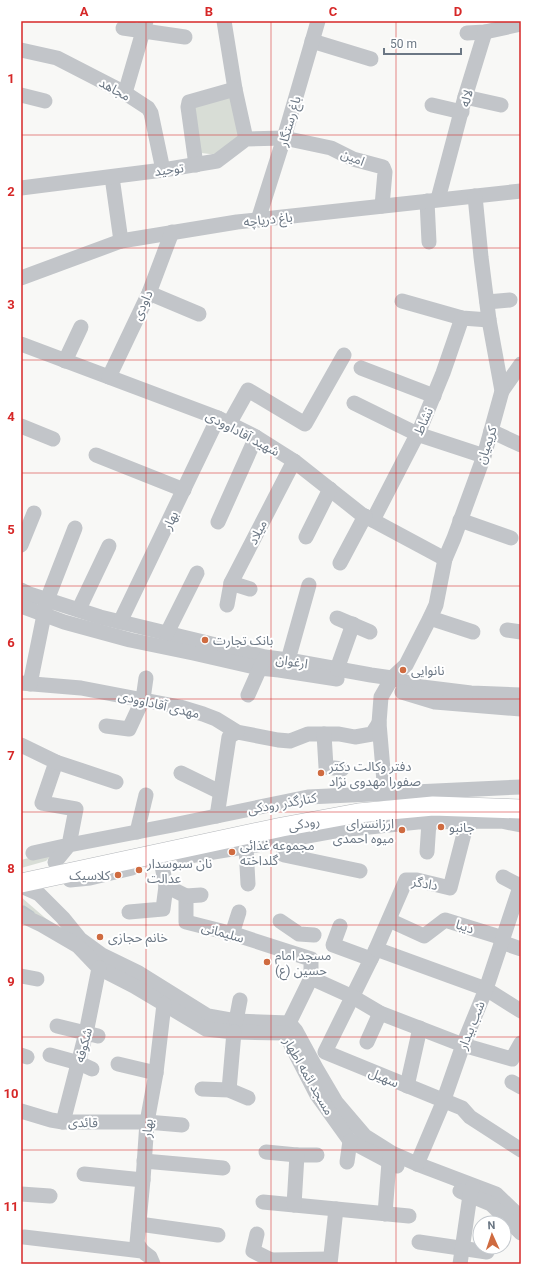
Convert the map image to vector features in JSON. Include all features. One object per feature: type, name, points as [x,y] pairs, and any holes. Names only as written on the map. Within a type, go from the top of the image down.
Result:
[{"type":"main road","name":"رودکی","points":[[21,870],[149,843],[353,806],[440,798],[521,801]]},
{"type":"main road","name":"رودکی","points":[[21,884],[283,834],[358,813],[434,806],[521,809]]},
{"type":"street","points":[[224,21],[235,89],[246,139],[284,138]]},
{"type":"street","name":"باغ رستگار","points":[[258,220],[284,138],[318,21]]},
{"type":"street","points":[[467,33],[485,32],[521,24]]},
{"type":"street","points":[[123,28],[144,25],[185,37]]},
{"type":"street","points":[[125,93],[144,25]]},
{"type":"street","name":"لاله","points":[[429,242],[433,200],[462,112],[465,97],[485,32]]},
{"type":"street","points":[[312,41],[371,59]]},
{"type":"street","name":"مجاهد","points":[[22,53],[57,58],[125,93],[148,108],[152,113],[163,170]]},
{"type":"street","points":[[196,165],[188,105],[189,102],[235,89]]},
{"type":"street","points":[[21,95],[45,101]]},
{"type":"street","points":[[465,97],[501,104]]},
{"type":"street","points":[[432,105],[462,112]]},
{"type":"street","name":"امین","points":[[284,138],[331,148],[353,159],[383,167],[385,172],[382,206]]},
{"type":"street","name":"توحید","points":[[21,188],[163,170],[217,161],[246,139]]},
{"type":"street","points":[[112,177],[121,241]]},
{"type":"street","name":"باغ دریاچه","points":[[21,278],[121,241],[172,232],[258,220],[521,191]]},
{"type":"street","name":"کریمیان","points":[[390,683],[406,665],[436,605],[445,559],[484,456],[502,391],[489,320],[475,196]]},
{"type":"street","name":"داودی","points":[[109,377],[149,293],[172,232]]},
{"type":"street","points":[[149,293],[199,314]]},
{"type":"street","points":[[487,302],[510,300]]},
{"type":"street","points":[[402,301],[462,318],[489,320]]},
{"type":"street","name":"نشاط","points":[[340,563],[369,518],[418,434],[443,373],[462,318]]},
{"type":"street","points":[[65,361],[81,327]]},
{"type":"street","name":"شهید آقاداوودی","points":[[21,344],[224,421],[256,437],[294,461],[369,518],[445,559]]},
{"type":"street","name":"بهار","points":[[120,622],[184,490],[224,421],[248,390],[305,424],[344,355]]},
{"type":"street","points":[[502,391],[521,364]]},
{"type":"street","points":[[361,368],[434,396]]},
{"type":"street","points":[[354,403],[418,434],[484,456]]},
{"type":"street","points":[[21,426],[53,439]]},
{"type":"street","points":[[491,431],[521,445]]},
{"type":"street","points":[[218,522],[256,437]]},
{"type":"street","points":[[96,455],[184,490]]},
{"type":"street","name":"میلاد","points":[[227,606],[231,583],[294,461]]},
{"type":"street","points":[[306,537],[330,489]]},
{"type":"street","points":[[21,545],[34,513]]},
{"type":"street","points":[[460,520],[510,538]]},
{"type":"street","points":[[26,684],[46,607],[75,528]]},
{"type":"street","points":[[79,609],[109,546]]},
{"type":"street","points":[[167,633],[197,574]]},
{"type":"street","points":[[231,583],[250,589]]},
{"type":"street","points":[[288,660],[309,585]]},
{"type":"street","name":"ارغوان","points":[[21,590],[29,594],[64,622],[130,640],[193,653],[303,668],[390,683],[471,694],[521,695]]},
{"type":"street","name":"ارغوان","points":[[21,606],[79,609],[120,622],[167,633],[262,663],[288,660],[303,668],[337,669],[390,683],[435,702],[521,709]]},
{"type":"street","points":[[337,618],[370,632]]},
{"type":"street","points":[[430,618],[473,632]]},
{"type":"street","points":[[337,669],[354,624]]},
{"type":"street","points":[[248,695],[262,663]]},
{"type":"street","points":[[106,726],[129,728],[143,699],[146,678]]},
{"type":"street","points":[[385,793],[379,723],[380,697],[390,683]]},
{"type":"street","name":"مهدی آقاداوودی","points":[[26,684],[80,688],[180,706],[203,714],[237,732],[278,740],[290,741],[308,734],[339,734],[355,737],[372,734],[379,723]]},
{"type":"street","points":[[217,816],[229,737],[237,732]]},
{"type":"street","points":[[324,734],[326,767],[342,769]]},
{"type":"street","points":[[21,746],[56,762],[116,782]]},
{"type":"street","points":[[55,862],[69,845],[76,809],[42,803],[56,762]]},
{"type":"street","points":[[181,773],[220,792]]},
{"type":"street","name":"کنارگذر رودکی","points":[[33,853],[308,797],[521,787]]},
{"type":"street","points":[[137,832],[146,795]]},
{"type":"street","points":[[21,884],[90,878],[175,858],[246,847],[283,834],[429,822],[502,821],[521,825]]},
{"type":"street","points":[[427,852],[429,822]]},
{"type":"street","name":"دادگر","points":[[325,1052],[353,997],[406,880],[417,880],[450,888],[467,822]]},
{"type":"street","points":[[283,834],[284,855],[360,871]]},
{"type":"street","points":[[246,847],[248,884]]},
{"type":"street","points":[[129,912],[163,909],[166,886],[161,861]]},
{"type":"street","points":[[503,877],[520,892]]},
{"type":"street","name":"مسجد ائمه اطهار","points":[[21,884],[39,894],[63,918],[99,968],[134,986],[206,1029],[289,1023],[296,1031],[336,1102],[365,1136],[390,1157],[415,1174],[472,1190],[496,1194],[521,1218]]},
{"type":"street","points":[[166,886],[186,896],[201,895]]},
{"type":"street","name":"مسجد ائمه اطهار","points":[[21,889],[79,942]]},
{"type":"street","name":"شب بیدار","points":[[417,1164],[486,989],[520,892]]},
{"type":"street","name":"سلیمانی","points":[[186,896],[186,922],[232,934],[311,959],[311,978],[289,1023]]},
{"type":"street","points":[[232,934],[239,912]]},
{"type":"street","name":"مسجد ائمه اطهار","points":[[21,915],[79,942],[139,973],[208,1016],[235,1026],[285,1033],[317,1095],[350,1141],[390,1157],[417,1164],[472,1190],[491,1204],[521,1233]]},
{"type":"street","name":"دیبا","points":[[389,920],[424,936],[445,920],[502,940]]},
{"type":"street","points":[[280,921],[299,934],[314,935]]},
{"type":"street","points":[[340,926],[333,945],[373,954],[486,989],[521,1011]]},
{"type":"street","points":[[292,953],[299,934]]},
{"type":"street","points":[[502,940],[521,949]]},
{"type":"street","name":"شکوفه","points":[[63,1122],[85,1066],[92,1035],[99,968]]},
{"type":"street","points":[[21,976],[37,979]]},
{"type":"street","points":[[311,978],[353,997],[380,1013],[463,1045],[512,1059],[521,1043]]},
{"type":"street","points":[[229,1090],[235,1026],[240,1000]]},
{"type":"street","name":"بهار","points":[[135,1255],[143,1180],[147,1122],[156,1073],[164,1004]]},
{"type":"street","points":[[367,1042],[380,1013]]},
{"type":"street","points":[[58,1026],[92,1035]]},
{"type":"street","points":[[407,1086],[420,1028]]},
{"type":"street","name":"سهیل","points":[[325,1052],[462,1108],[470,1117],[520,1146]]},
{"type":"street","points":[[50,1055],[85,1066]]},
{"type":"street","points":[[118,1064],[156,1073]]},
{"type":"street","points":[[202,1089],[229,1090],[248,1098]]},
{"type":"street","name":"قائدی","points":[[21,1111],[50,1120],[63,1122],[147,1122],[182,1125]]},
{"type":"street","points":[[347,1162],[350,1141]]},
{"type":"street","points":[[266,1152],[317,1155]]},
{"type":"street","points":[[294,1205],[297,1155]]},
{"type":"street","points":[[384,1214],[390,1157]]},
{"type":"street","points":[[144,1161],[223,1168]]},
{"type":"street","points":[[84,1174],[143,1180]]},
{"type":"street","points":[[460,1264],[472,1190]]},
{"type":"street","points":[[21,1194],[50,1196]]},
{"type":"street","points":[[263,1202],[409,1216]]},
{"type":"street","points":[[257,1234],[253,1251],[271,1262],[330,1262],[336,1209]]},
{"type":"street","points":[[139,1224],[218,1235]]},
{"type":"street","points":[[24,1237],[150,1257],[153,1264]]},
{"type":"street","points":[[419,1242],[472,1250]]},
{"type":"shaded area","points":[[234,93],[240,136],[219,155],[201,153],[193,107]]},
{"type":"shaded area","points":[[56,851],[46,861],[21,868],[21,860]]},
{"type":"shaded area","points":[[21,897],[66,936],[21,914]]},
{"type":"waterway","points":[[21,907],[24,907],[33,913]]},
{"type":"place","name":"بانک تجارت","points":[[205,640]]},
{"type":"place","name":"نانوایی","points":[[403,670]]},
{"type":"place","name":"دفتر وکالت دکتر صفورا مهدوی نژاد","points":[[321,773]]},
{"type":"place","name":"جانبو","points":[[441,827]]},
{"type":"place","name":"ارزانسرای میوه احمدی","points":[[402,830]]},
{"type":"place","name":"مجموعه غذائی گلداخته","points":[[232,852]]},
{"type":"place","name":"نان سبوسدار عدالت","points":[[139,870]]},
{"type":"place","name":"کلاسیک","points":[[118,875]]},
{"type":"place","name":"خانم حجازی","points":[[100,937]]},
{"type":"place","name":"مسجد امام حسین (ع)","points":[[267,962]]}]
